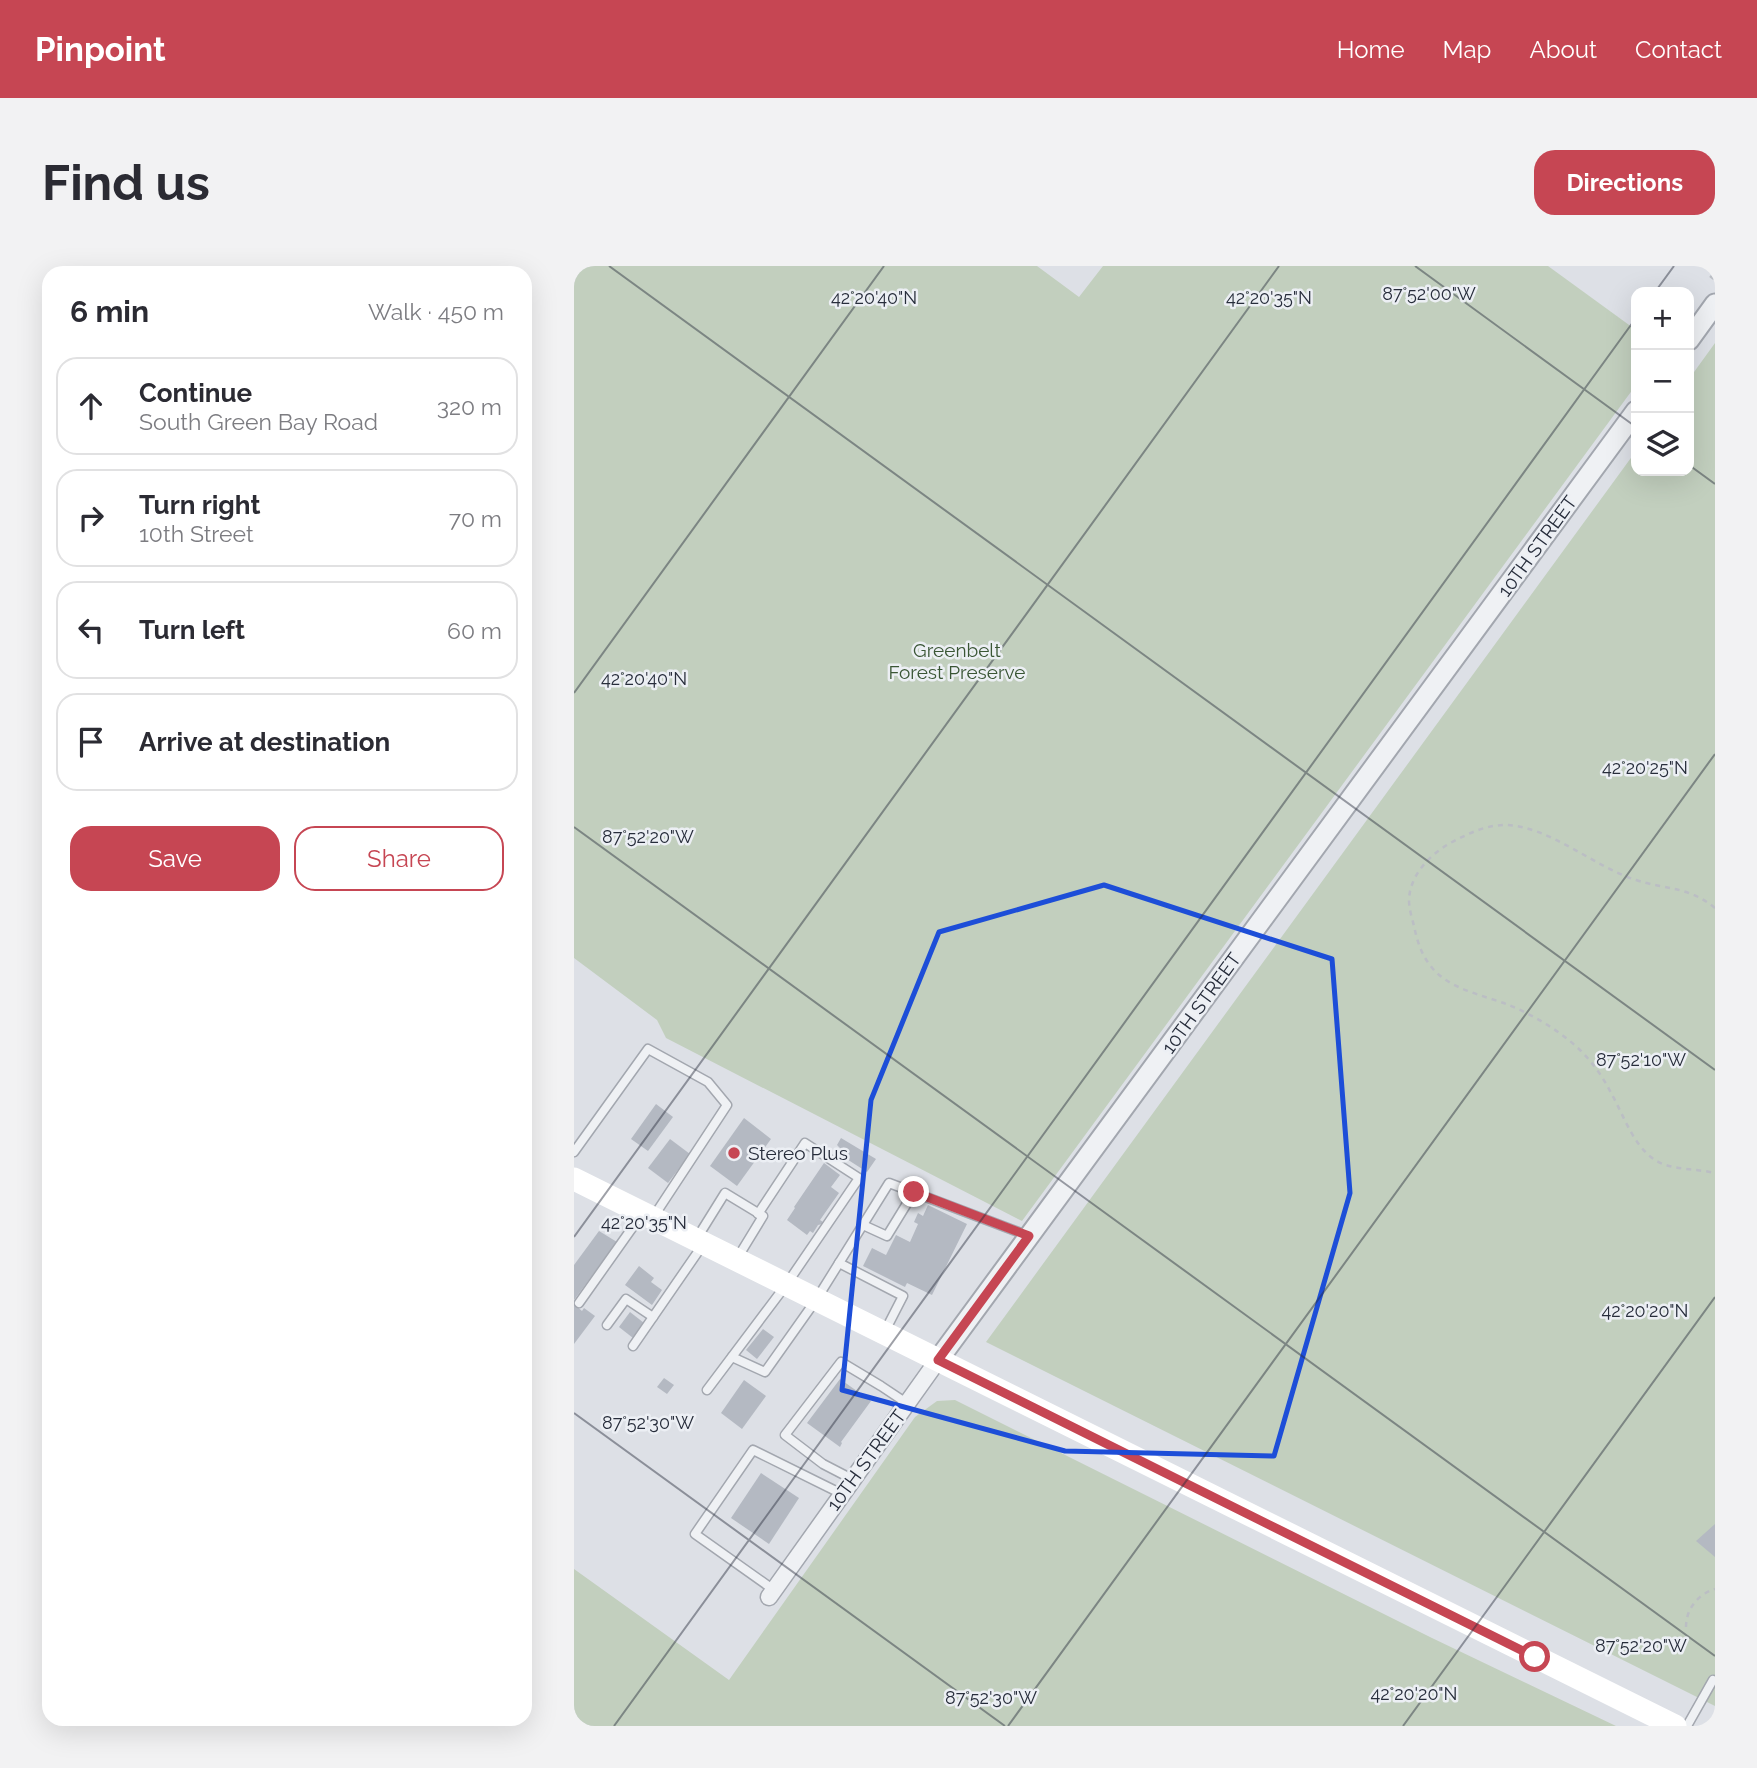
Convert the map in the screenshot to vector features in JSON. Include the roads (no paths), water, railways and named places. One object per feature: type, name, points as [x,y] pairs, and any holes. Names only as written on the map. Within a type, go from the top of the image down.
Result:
[{"type":"main road","points":[[574,1179],[1675,1726]]},
{"type":"street","points":[[1694,333],[1715,304]]},
{"type":"street","name":"10TH STREET","points":[[772,1593],[938,1360],[1635,413]]},
{"type":"lane","points":[[574,1152],[648,1049],[708,1082],[727,1105],[648,1216],[579,1303]]},
{"type":"lane","points":[[707,1390],[786,1285],[859,1178],[805,1143],[758,1214]]},
{"type":"lane","points":[[732,1357],[765,1372],[816,1300],[889,1182],[1029,1236]]},
{"type":"lane","points":[[863,1225],[887,1236],[914,1192]]},
{"type":"lane","points":[[633,1346],[700,1242],[725,1193],[763,1216],[736,1260]]},
{"type":"lane","points":[[839,1262],[903,1296],[884,1334]]},
{"type":"lane","points":[[607,1325],[626,1299],[653,1317]]},
{"type":"lane","points":[[852,1479],[823,1464],[785,1435],[841,1362],[908,1404]]},
{"type":"lane","points":[[772,1593],[695,1534],[753,1450],[842,1494]]},
{"type":"lane","points":[[1687,1726],[1713,1680]]},
{"type":"place","name":"Stereo Plus","points":[[734,1153]]},
{"type":"park label","name":"Greenbelt Forest Preserve","points":[[957,661]]}]
